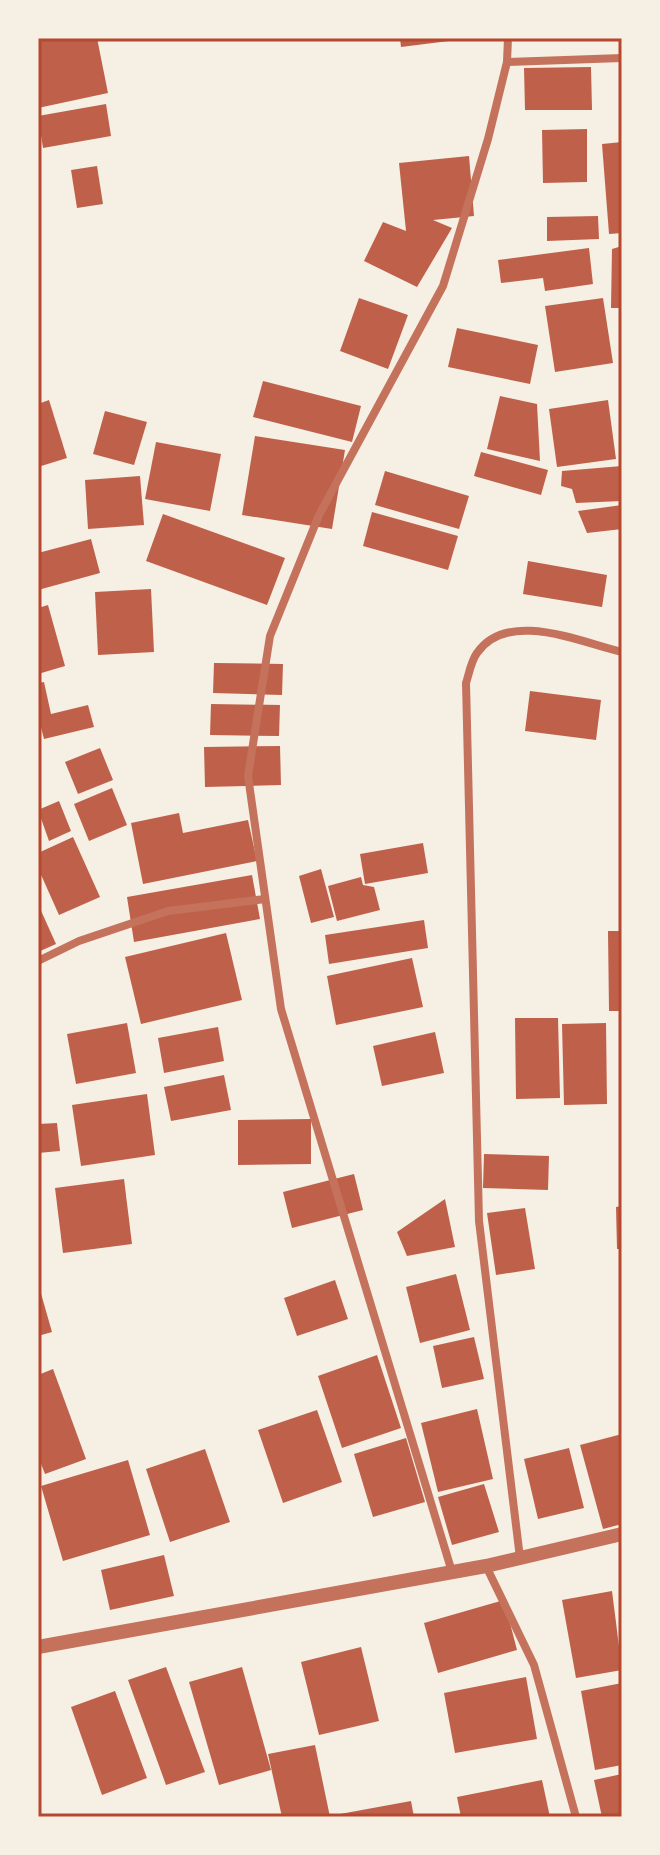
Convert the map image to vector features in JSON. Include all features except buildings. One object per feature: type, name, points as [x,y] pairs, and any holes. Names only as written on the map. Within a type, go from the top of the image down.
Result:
[{"type":"street","points":[[452,1572],[281,1009],[248,776],[270,636],[319,515],[443,286],[488,139],[507,62],[508,38]]},
{"type":"street","points":[[507,62],[622,58]]},
{"type":"street","points":[[520,1558],[479,1221],[466,683],[476,654],[494,636],[520,629],[622,652]]},
{"type":"street","points":[[38,961],[79,941],[168,911],[265,899]]},
{"type":"street","points":[[38,1647],[486,1566],[622,1534]]},
{"type":"street","points":[[486,1566],[534,1665],[576,1817]]}]
